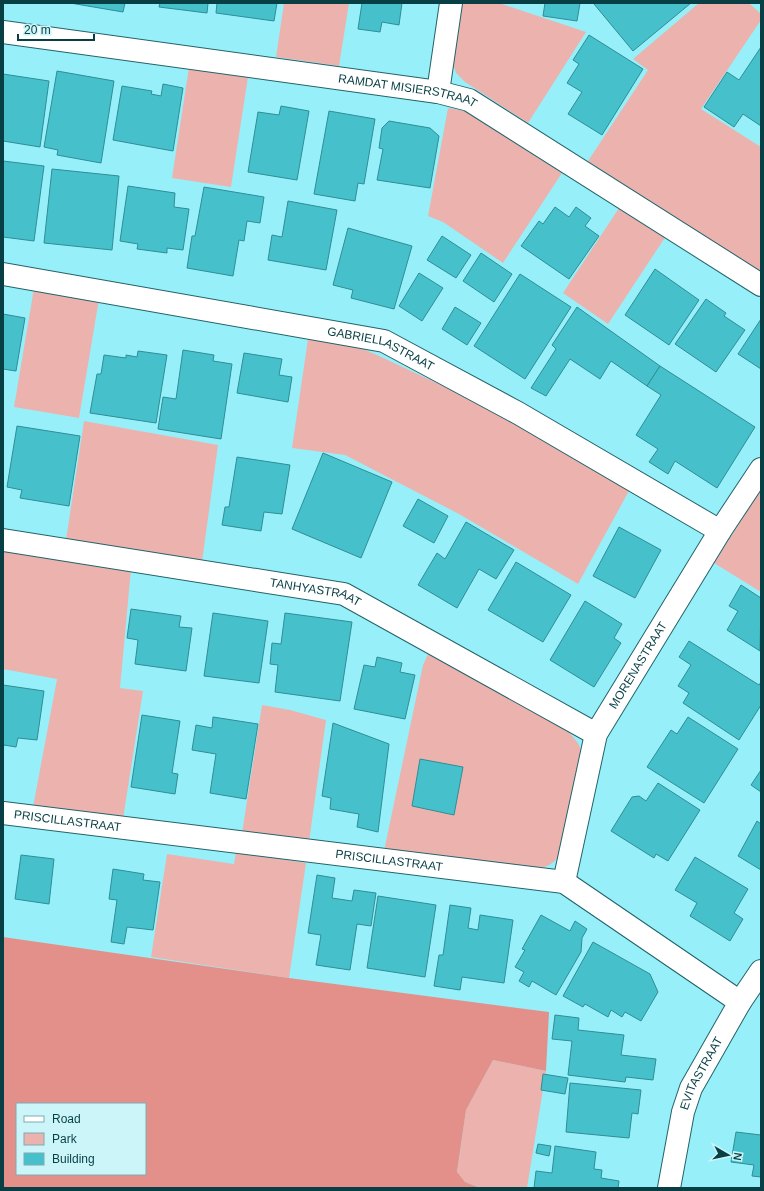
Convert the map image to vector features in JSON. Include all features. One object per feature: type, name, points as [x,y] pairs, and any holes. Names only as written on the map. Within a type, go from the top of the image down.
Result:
[{"type":"street","points":[[438,92],[451,3]]},
{"type":"street","name":"RAMDAT MISIERSTRAAT","points":[[3,32],[438,92],[469,100],[761,285]]},
{"type":"street","name":"GABRIELLASTRAAT","points":[[3,274],[384,341],[518,412],[720,531]]},
{"type":"street","name":"MORENASTRAAT","points":[[564,882],[596,734],[720,531],[761,469]]},
{"type":"street","name":"TANHYASTRAAT","points":[[3,540],[344,594],[596,734]]},
{"type":"street","name":"PRISCILLASTRAAT","points":[[3,813],[564,882],[740,1002]]},
{"type":"street","name":"EVITASTRAAT","points":[[669,1188],[683,1112],[691,1088],[740,1002],[761,971]]},
{"type":"green space","points":[[284,3],[349,3],[339,66],[276,57]]},
{"type":"green space","points":[[461,3],[499,3],[586,32],[528,123],[465,82],[456,73],[453,63]]},
{"type":"green space","points":[[699,3],[749,3],[761,14],[761,20],[701,109],[761,147],[761,275],[588,161],[648,70],[633,59]]},
{"type":"green space","points":[[189,67],[248,77],[231,187],[172,178]]},
{"type":"green space","points":[[448,108],[465,111],[562,173],[503,263],[443,222],[428,216]]},
{"type":"green space","points":[[621,205],[666,236],[608,324],[563,293]]},
{"type":"green space","points":[[34,288],[99,299],[79,418],[14,407]]},
{"type":"green space","points":[[308,339],[356,346],[377,355],[503,414],[630,489],[578,584],[459,514],[345,455],[292,448]]},
{"type":"green space","points":[[84,421],[218,445],[202,562],[66,540]]},
{"type":"green space","points":[[761,490],[761,592],[714,563]]},
{"type":"green space","points":[[3,549],[131,569],[120,688],[143,691],[123,819],[33,807],[57,679],[3,669]]},
{"type":"green space","points":[[429,652],[563,725],[578,743],[582,752],[561,851],[556,860],[546,867],[531,869],[384,851],[423,665]]},
{"type":"green space","points":[[262,705],[290,710],[326,720],[309,842],[242,833]]},
{"type":"green space","points":[[236,852],[306,863],[289,978],[151,957],[167,854],[234,864]]},
{"type":"green space","points":[[493,1060],[546,1071],[527,1188],[480,1188],[465,1182],[457,1173],[466,1110]]},
{"type":"shaded area","points":[[3,937],[289,978],[549,1012],[546,1071],[493,1060],[466,1110],[457,1172],[465,1182],[480,1188],[3,1188]]},
{"type":"building","points":[[70,3],[125,3],[123,12]]},
{"type":"building","points":[[160,3],[208,3],[207,13],[159,7]]},
{"type":"building","points":[[217,3],[277,3],[274,21],[216,13]]},
{"type":"building","points":[[362,3],[402,3],[399,25],[382,22],[380,32],[358,29]]},
{"type":"building","points":[[545,3],[580,3],[577,21],[543,16]]},
{"type":"building","points":[[691,3],[633,51],[594,4]]},
{"type":"building","points":[[589,35],[643,69],[602,135],[568,114],[582,92],[567,83],[579,64],[573,60]]},
{"type":"building","points":[[761,47],[761,126],[743,114],[734,127],[704,107],[727,72],[739,80]]},
{"type":"building","points":[[57,71],[114,81],[101,163],[57,155],[58,150],[44,147]]},
{"type":"building","points":[[3,74],[49,81],[40,147],[3,141]]},
{"type":"building","points":[[163,84],[183,88],[173,151],[113,140],[122,86],[152,91],[151,94],[161,96]]},
{"type":"building","points":[[281,106],[309,111],[297,180],[248,172],[258,112],[279,115]]},
{"type":"building","points":[[329,111],[375,119],[364,184],[358,183],[355,201],[314,194]]},
{"type":"building","points":[[389,121],[430,128],[439,136],[430,188],[377,180],[383,149],[379,148],[382,128]]},
{"type":"building","points":[[3,161],[44,166],[34,241],[3,237]]},
{"type":"building","points":[[52,169],[119,176],[112,250],[44,243]]},
{"type":"building","points":[[128,186],[175,193],[174,207],[189,209],[183,250],[167,248],[167,253],[137,249],[138,244],[120,241]]},
{"type":"building","points":[[204,187],[264,197],[260,223],[247,221],[244,241],[239,240],[233,276],[187,268],[192,236],[195,236]]},
{"type":"building","points":[[288,201],[337,210],[326,270],[268,260],[272,235],[282,237]]},
{"type":"building","points":[[555,207],[569,217],[576,207],[591,218],[585,226],[599,236],[569,279],[521,246],[539,221],[543,224]]},
{"type":"building","points":[[348,228],[412,246],[394,309],[351,298],[353,290],[333,285]]},
{"type":"building","points":[[442,236],[471,255],[456,278],[427,260]]},
{"type":"building","points":[[481,253],[512,274],[494,302],[463,281]]},
{"type":"building","points":[[655,269],[699,300],[669,345],[625,315]]},
{"type":"building","points":[[419,273],[443,288],[422,321],[399,306]]},
{"type":"building","points":[[520,274],[571,307],[525,379],[474,346]]},
{"type":"building","points":[[706,299],[726,313],[724,316],[745,330],[716,372],[675,344]]},
{"type":"building","points":[[455,307],[481,323],[467,345],[442,329]]},
{"type":"building","points":[[577,307],[660,366],[647,386],[611,361],[600,379],[570,359],[546,396],[531,388],[556,349],[552,345]]},
{"type":"building","points":[[3,314],[25,318],[16,371],[3,369]]},
{"type":"building","points":[[761,319],[761,369],[738,354]]},
{"type":"building","points":[[183,350],[214,355],[213,361],[232,364],[221,439],[158,429],[163,397],[176,399]]},
{"type":"building","points":[[138,351],[167,355],[156,423],[90,413],[97,374],[101,374],[104,355],[126,358],[126,355],[137,357]]},
{"type":"building","points":[[244,353],[282,359],[279,375],[292,377],[288,402],[237,393]]},
{"type":"building","points":[[660,366],[755,427],[717,488],[675,461],[668,474],[649,462],[658,449],[636,435],[661,395],[647,386]]},
{"type":"building","points":[[17,426],[80,436],[69,506],[20,498],[22,490],[7,487]]},
{"type":"building","points":[[323,453],[392,482],[361,558],[292,529]]},
{"type":"building","points":[[237,457],[290,465],[282,514],[264,512],[261,531],[222,525],[225,507],[229,507]]},
{"type":"building","points":[[418,499],[448,516],[434,543],[403,526]]},
{"type":"building","points":[[466,522],[514,550],[496,579],[479,569],[457,608],[418,585],[437,553],[445,559]]},
{"type":"building","points":[[619,527],[661,550],[635,598],[593,576]]},
{"type":"building","points":[[516,562],[571,595],[543,642],[488,610]]},
{"type":"building","points":[[741,585],[761,598],[760,651],[727,630],[738,611],[729,606]]},
{"type":"building","points":[[585,601],[622,624],[614,638],[621,643],[594,687],[550,660]]},
{"type":"building","points":[[131,609],[181,616],[179,627],[192,628],[186,671],[135,664],[138,640],[127,638]]},
{"type":"building","points":[[213,613],[268,621],[259,683],[204,676]]},
{"type":"building","points":[[285,613],[352,622],[340,701],[275,692],[278,665],[270,664],[272,643],[281,644]]},
{"type":"building","points":[[689,641],[759,685],[761,682],[761,705],[739,740],[683,703],[689,693],[678,686],[691,665],[679,657]]},
{"type":"building","points":[[377,657],[402,663],[400,672],[415,675],[405,719],[354,709],[364,665],[375,667]]},
{"type":"building","points":[[3,685],[44,691],[37,740],[18,738],[16,747],[4,745],[3,749]]},
{"type":"building","points":[[142,715],[180,721],[172,773],[178,774],[175,794],[131,787]]},
{"type":"building","points":[[213,717],[258,724],[246,799],[210,793],[216,754],[192,750],[196,725],[212,728]]},
{"type":"building","points":[[688,717],[738,749],[704,803],[647,767],[671,730],[677,734]]},
{"type":"building","points":[[333,723],[389,744],[378,832],[357,827],[359,814],[330,809],[331,798],[322,796]]},
{"type":"building","points":[[420,759],[463,767],[454,815],[412,806]]},
{"type":"building","points":[[761,770],[761,792],[751,785]]},
{"type":"building","points":[[658,783],[700,810],[668,861],[656,854],[654,858],[611,831],[632,797],[639,796],[646,801]]},
{"type":"building","points":[[757,821],[761,824],[761,870],[738,856]]},
{"type":"building","points":[[21,855],[54,859],[49,904],[15,899]]},
{"type":"building","points":[[695,857],[748,889],[734,913],[743,919],[730,941],[690,916],[697,903],[675,890]]},
{"type":"building","points":[[113,869],[144,874],[143,880],[160,882],[153,930],[127,927],[124,944],[111,942],[117,900],[109,899]]},
{"type":"building","points":[[317,875],[335,878],[332,898],[352,901],[354,890],[376,893],[371,926],[357,924],[350,970],[316,965],[321,935],[308,933]]},
{"type":"building","points":[[378,896],[436,905],[425,977],[367,968]]},
{"type":"building","points":[[450,905],[471,908],[468,928],[478,930],[480,915],[513,920],[504,983],[462,977],[460,990],[434,986],[439,955],[443,955]]},
{"type":"building","points":[[541,915],[570,931],[575,921],[587,929],[582,938],[581,952],[556,995],[532,981],[529,987],[519,981],[524,972],[515,967],[525,950],[522,949]]},
{"type":"building","points":[[593,942],[650,974],[658,992],[641,1021],[625,1012],[622,1017],[611,1010],[608,1017],[585,1004],[583,1007],[563,996]]},
{"type":"building","points":[[555,1015],[579,1018],[578,1030],[624,1035],[621,1055],[656,1059],[653,1080],[626,1077],[625,1082],[568,1075],[572,1041],[552,1039]]},
{"type":"building","points":[[543,1074],[568,1078],[565,1094],[541,1090]]},
{"type":"building","points":[[570,1083],[641,1090],[638,1114],[632,1113],[629,1138],[566,1132]]},
{"type":"building","points":[[736,1132],[761,1135],[761,1177],[752,1176],[754,1165],[731,1162]]},
{"type":"building","points":[[538,1144],[551,1146],[549,1156],[536,1153]]},
{"type":"building","points":[[555,1146],[596,1152],[594,1169],[602,1170],[601,1178],[619,1181],[618,1188],[534,1188],[536,1171],[552,1173]]}]
